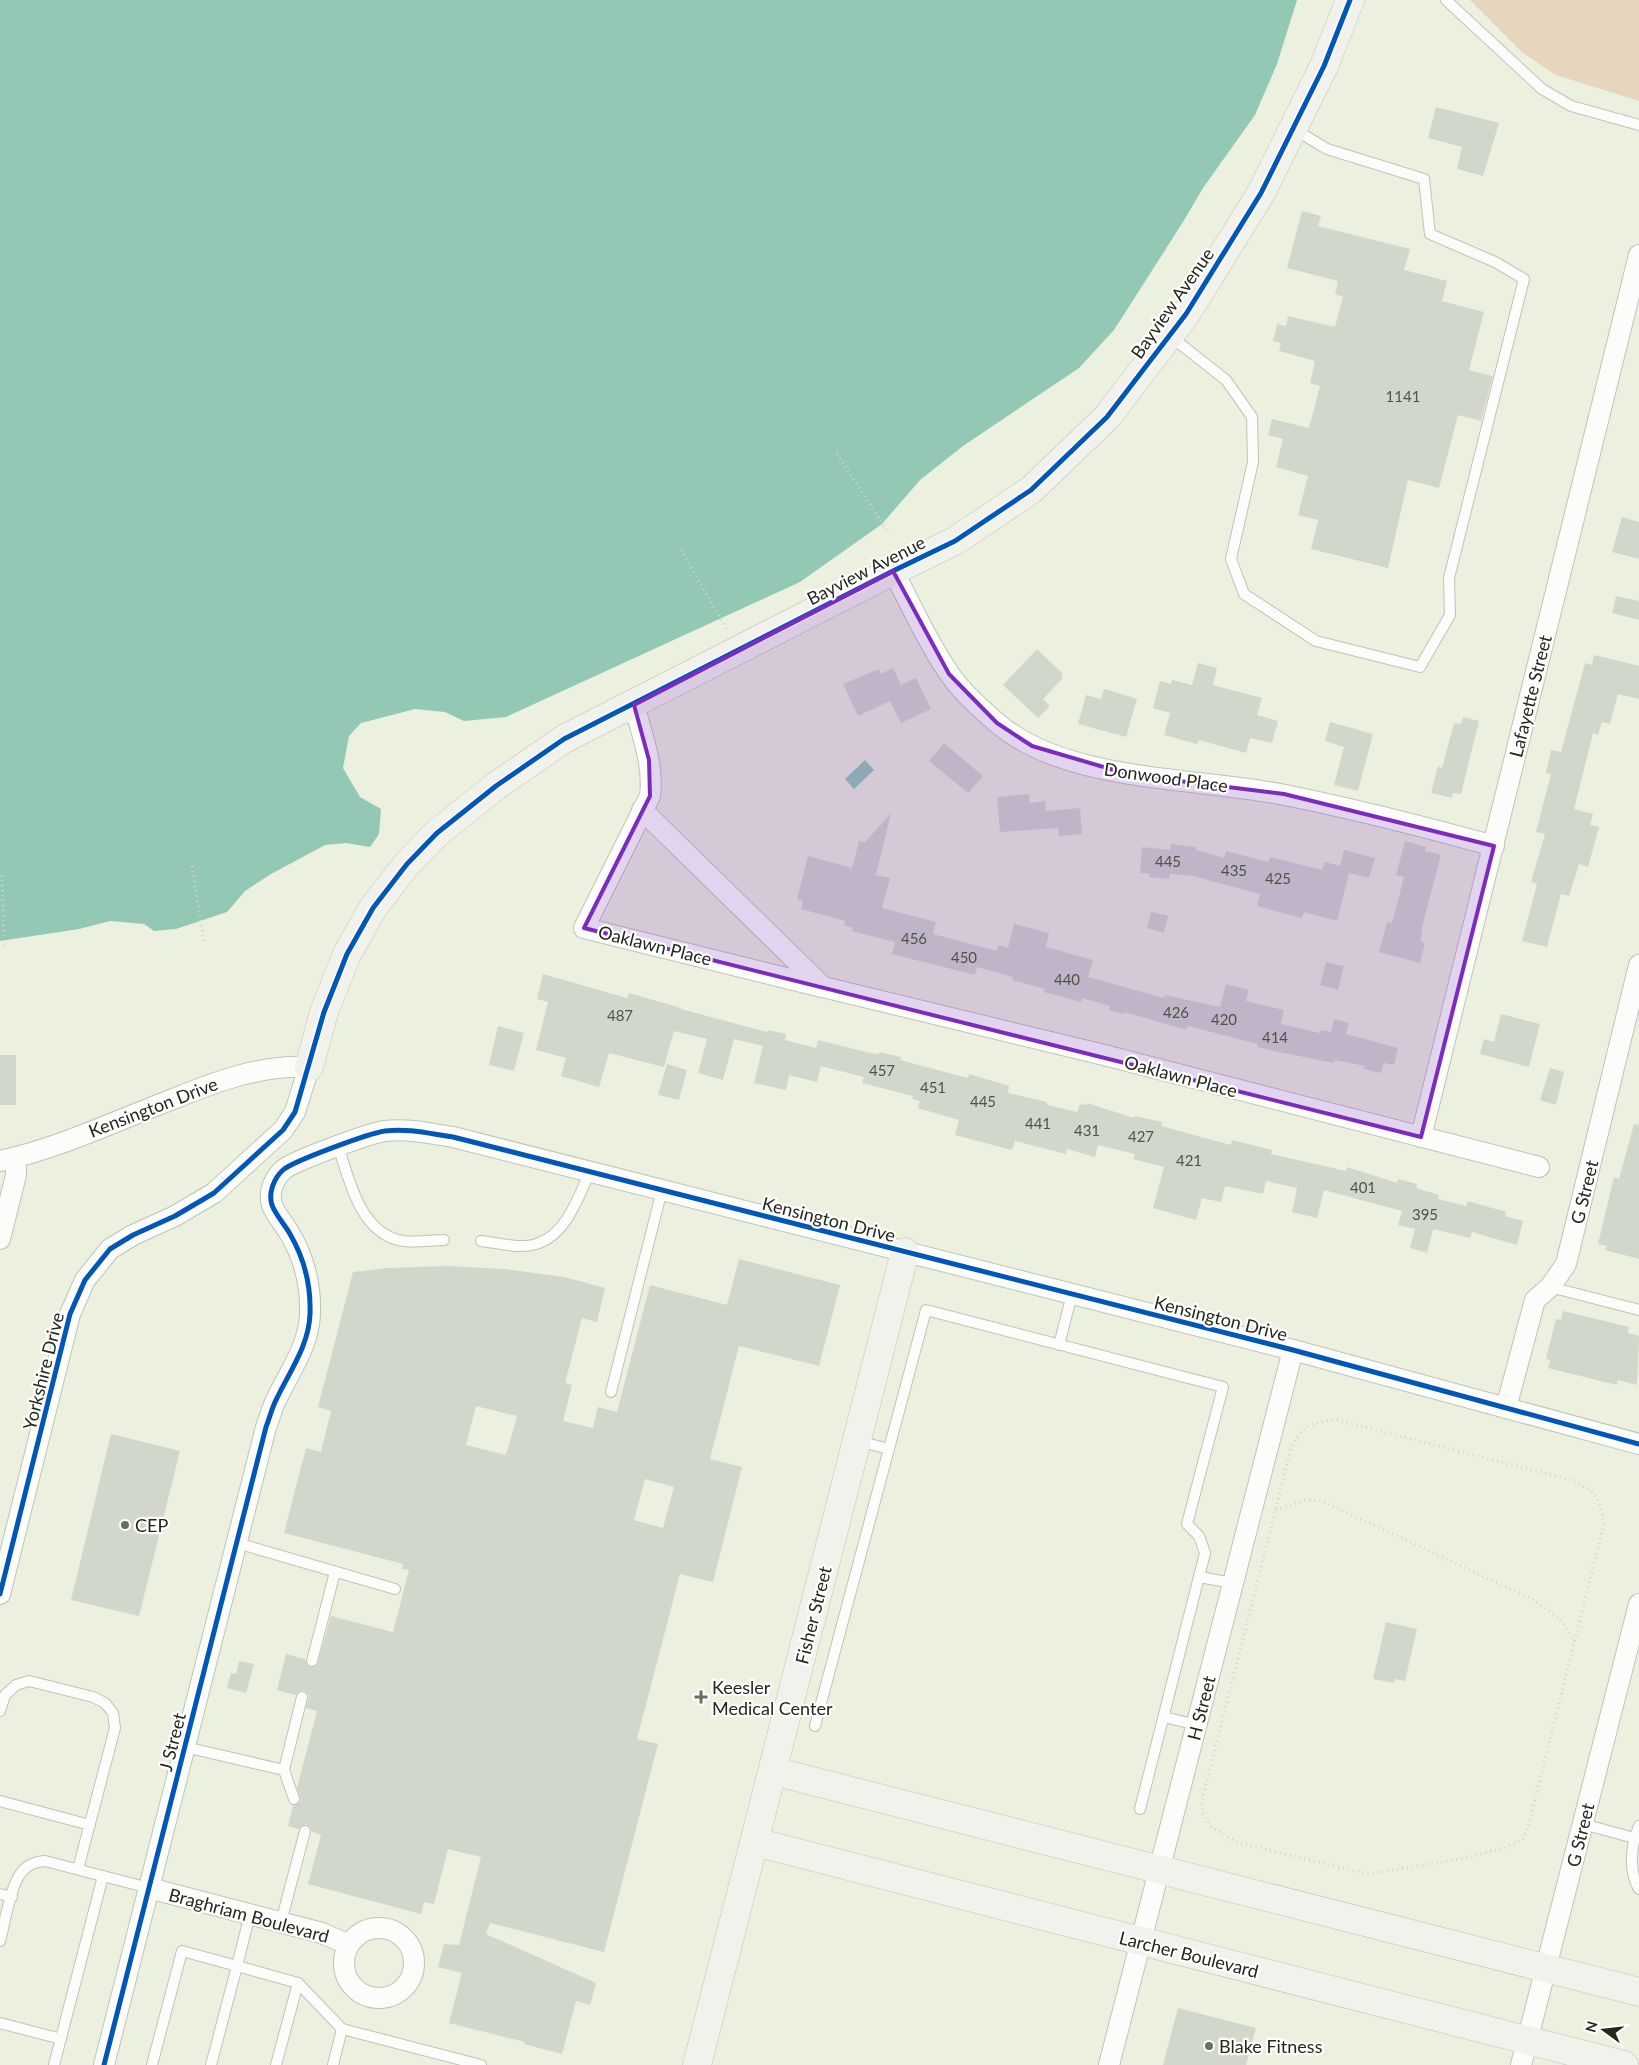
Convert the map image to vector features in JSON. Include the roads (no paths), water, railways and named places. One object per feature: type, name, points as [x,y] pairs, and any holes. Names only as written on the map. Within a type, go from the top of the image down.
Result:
[{"type":"street","name":"Bayview Avenue","points":[[309,1067],[324,1012],[347,954],[373,908],[407,864],[437,833],[496,786],[564,739],[955,541],[1031,490],[1107,417],[1186,314],[1261,193],[1324,66],[1350,0]]},
{"type":"street","name":"Lafayette Street","points":[[1421,1137],[1639,255]]},
{"type":"street","name":"Donwood Place","points":[[893,571],[949,674],[997,723],[1032,746],[1080,763],[1130,775],[1220,784],[1284,794],[1494,846]]},
{"type":"street","name":"Oaklawn Place","points":[[634,705],[650,760],[652,783],[650,796],[584,928],[1104,1055],[1539,1167]]},
{"type":"street","points":[[642,810],[824,987]]},
{"type":"street","name":"G Street","points":[[1506,1408],[1535,1300],[1550,1286],[1566,1264],[1639,965]]},
{"type":"street","name":"Kensington Drive","points":[[8,1159],[81,1135],[220,1081],[282,1066],[309,1067]]},
{"type":"street","name":"Yorkshire Drive","points":[[0,1594],[70,1314],[85,1280],[110,1249],[133,1234],[175,1216],[214,1193],[254,1153],[283,1130],[295,1112],[309,1067]]},
{"type":"street","name":"Kensington Drive","points":[[266,1427],[276,1399],[294,1369],[306,1337],[310,1316],[305,1268],[296,1244],[272,1205],[271,1194],[274,1182],[283,1169],[338,1146],[384,1131],[410,1130],[453,1137],[1293,1350],[1639,1444]]},
{"type":"street","points":[[0,1239],[16,1175],[8,1159]]},
{"type":"street","name":"Fisher Street","points":[[697,2065],[906,1252]]},
{"type":"street","name":"H Street","points":[[1109,2065],[1293,1350]]},
{"type":"street","name":"J Street","points":[[104,2065],[266,1427]]},
{"type":"street","name":"G Street","points":[[1524,2053],[1637,1617]]},
{"type":"street","points":[[773,1771],[1639,1992]]},
{"type":"street","name":"Larcher Boulevard","points":[[755,1842],[1140,1941],[1524,2053],[1624,2065]]},
{"type":"street","name":"Braghriam Boulevard","points":[[149,1888],[322,1933],[348,1945]]},
{"type":"lane","points":[[1446,0],[1542,89],[1571,106],[1639,125]]},
{"type":"lane","points":[[1169,335],[1226,380],[1252,417],[1253,462],[1231,559],[1244,594],[1316,641],[1420,668],[1450,615],[1449,578],[1524,279],[1496,262],[1430,234],[1424,179],[1327,149],[1293,128]]},
{"type":"lane","points":[[338,1146],[356,1197],[367,1218],[380,1232],[398,1240],[444,1240]]},
{"type":"lane","points":[[481,1242],[518,1246],[539,1244],[558,1232],[571,1212],[590,1172]]},
{"type":"lane","points":[[611,1392],[662,1190]]},
{"type":"lane","points":[[1550,1286],[1639,1310]]},
{"type":"lane","points":[[1059,1345],[1072,1294]]},
{"type":"lane","points":[[815,1726],[926,1310],[1222,1387],[1187,1524],[1199,1536],[1205,1553],[1140,1809]]},
{"type":"lane","points":[[857,1441],[889,1449]]},
{"type":"lane","points":[[237,1542],[394,1589]]},
{"type":"lane","points":[[312,1661],[335,1572]]},
{"type":"lane","points":[[1199,1576],[1233,1583]]},
{"type":"lane","points":[[0,1711],[5,1695],[16,1685],[29,1681],[93,1697],[105,1704],[113,1712],[115,1728],[78,1870]]},
{"type":"lane","points":[[294,1799],[284,1770],[302,1697]]},
{"type":"lane","points":[[1164,1717],[1197,1724]]},
{"type":"lane","points":[[185,1747],[284,1770]]},
{"type":"lane","points":[[0,1801],[90,1825]]},
{"type":"lane","points":[[1583,1824],[1634,1838]]},
{"type":"lane","points":[[1639,1826],[1634,1838],[1632,1863],[1639,1889]]},
{"type":"lane","points":[[281,1922],[305,1831]]},
{"type":"lane","points":[[0,1941],[20,1873],[32,1863],[45,1861],[149,1888]]},
{"type":"lane","points":[[54,2065],[103,1876]]},
{"type":"lane","points":[[0,1894],[12,1897]]},
{"type":"lane","points":[[211,2065],[250,1914]]},
{"type":"lane","points":[[152,2065],[182,1951],[298,1983],[342,2029],[481,2065]]},
{"type":"lane","points":[[276,2065],[298,1983]]},
{"type":"lane","points":[[0,2023],[61,2039]]},
{"type":"lane","points":[[333,2065],[342,2029]]},
{"type":"place","name":"CEP","points":[[125,1525]]},
{"type":"place","name":"Keesler Medical Center","points":[[701,1697]]},
{"type":"place","name":"Blake Fitness","points":[[1209,2046]]}]
